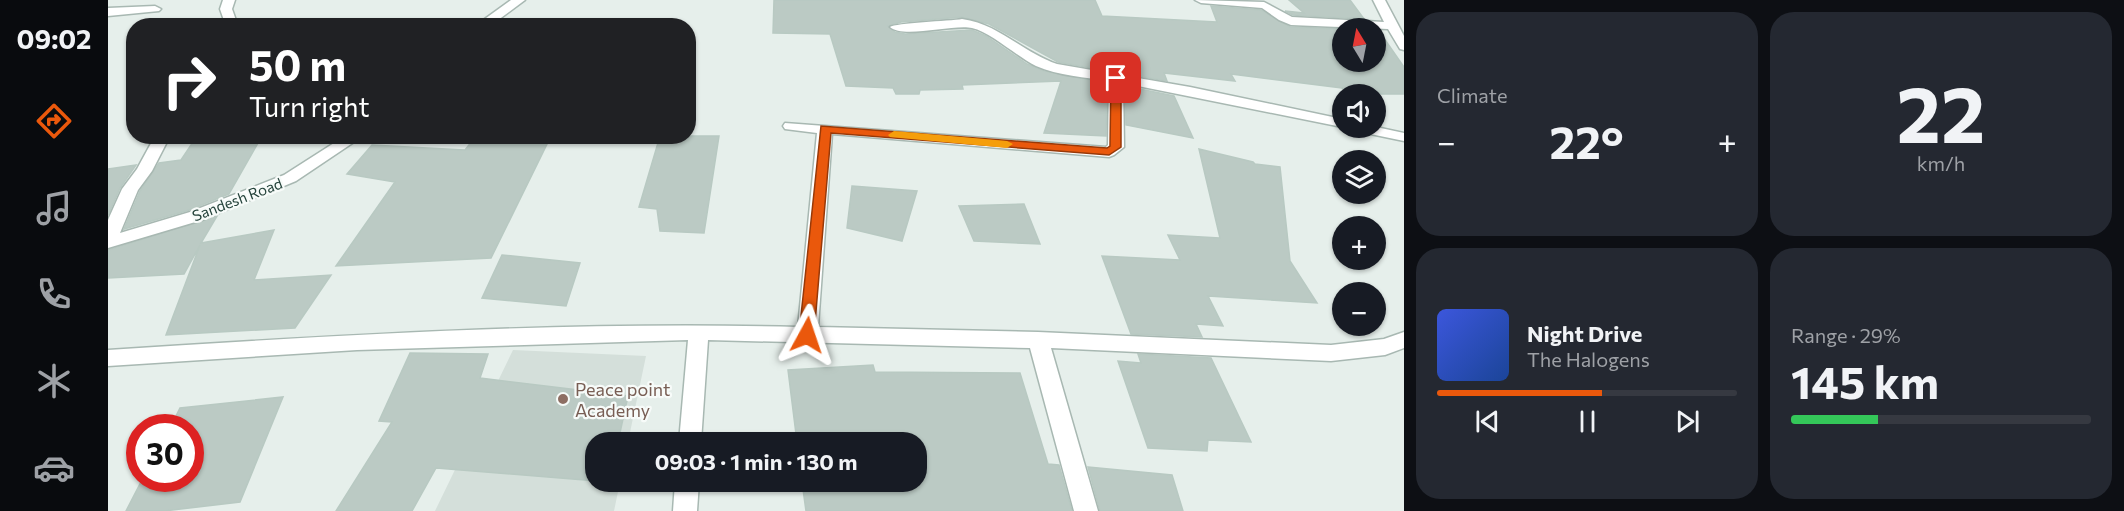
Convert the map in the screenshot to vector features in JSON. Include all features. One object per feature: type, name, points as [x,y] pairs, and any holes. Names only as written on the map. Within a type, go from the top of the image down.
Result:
[{"type":"street","points":[[229,0],[226,9],[229,18]]},
{"type":"street","points":[[493,18],[519,0]]},
{"type":"street","points":[[1201,0],[1264,5],[1271,8],[1282,19],[1291,21],[1392,27]]},
{"type":"street","points":[[1380,0],[1392,27],[1404,45]]},
{"type":"street","points":[[108,12],[155,9]]},
{"type":"street","points":[[896,27],[933,27],[962,23],[978,25],[1040,63],[1054,68],[1190,91],[1332,121]]},
{"type":"street","points":[[790,126],[1109,152],[1116,147],[1116,78]]},
{"type":"street","points":[[807,335],[825,129]]},
{"type":"street","points":[[1386,133],[1404,137]]},
{"type":"street","points":[[108,240],[130,189],[144,171],[159,144]]},
{"type":"street","name":"Sandesh Road","points":[[108,240],[195,216],[290,178],[343,144]]},
{"type":"street","points":[[691,432],[699,332]]},
{"type":"street","points":[[108,358],[357,342],[699,332],[1038,340],[1331,353],[1385,347],[1404,340]]},
{"type":"street","points":[[1038,340],[1086,511]]},
{"type":"street","points":[[685,511],[686,492]]},
{"type":"shaded area","name":"Peace point Academy","points":[[513,350],[646,356],[630,432],[585,432],[585,492],[618,492],[614,511],[435,511]]},
{"type":"building","points":[[774,0],[1095,0],[1102,16],[1217,22],[1211,6],[1261,10],[1290,27],[1332,29],[1332,72],[1386,72],[1386,41],[1404,67],[1404,94],[1386,94],[1386,84],[1332,84],[1332,87],[1231,74],[1235,81],[1164,73],[1167,81],[1058,62],[989,24],[962,17],[901,22],[888,26],[895,32],[905,34],[972,30],[986,36],[1027,64],[1044,71],[1107,83],[1106,136],[1044,133],[1061,81],[962,85],[963,89],[920,90],[919,94],[896,94],[893,88],[846,86],[830,34],[773,33]]},
{"type":"building","points":[[1289,0],[1350,0],[1363,18],[1293,15],[1285,11],[1304,13]]},
{"type":"building","points":[[1125,86],[1174,96],[1193,138],[1126,125]]},
{"type":"building","points":[[696,136],[719,136],[704,233],[660,231],[657,209],[639,207],[658,144],[696,144]]},
{"type":"building","points":[[192,144],[257,144],[229,194],[189,210],[124,229],[140,191],[159,163],[181,160]]},
{"type":"building","points":[[470,144],[547,144],[491,258],[336,266],[395,182],[347,174],[372,145],[465,150]]},
{"type":"building","points":[[1199,149],[1255,164],[1280,167],[1290,261],[1317,303],[1208,296],[1223,326],[1196,324],[1202,337],[1131,334],[1102,256],[1180,260],[1168,235],[1220,238]]},
{"type":"building","points":[[136,165],[120,188],[108,215],[108,169]]},
{"type":"building","points":[[852,186],[917,191],[902,241],[847,228]]},
{"type":"building","points":[[1024,204],[1040,244],[974,241],[959,206]]},
{"type":"building","points":[[217,216],[201,243],[274,230],[254,280],[331,275],[295,328],[166,335],[200,245],[184,274],[108,278],[108,250]]},
{"type":"building","points":[[502,255],[580,263],[566,306],[482,298]]},
{"type":"building","points":[[410,353],[488,354],[480,378],[628,396],[620,432],[585,432],[585,480],[436,468],[412,511],[336,511],[392,422],[379,421]]},
{"type":"building","points":[[1138,354],[1211,358],[1251,442],[1208,440],[1207,451],[1148,448],[1118,361],[1141,363]]},
{"type":"building","points":[[873,365],[875,372],[1020,373],[1048,464],[1059,465],[1072,511],[806,511],[803,492],[927,492],[927,432],[796,432],[788,370]]},
{"type":"building","points":[[283,397],[240,502],[164,511],[126,511],[136,492],[204,492],[204,414],[177,414],[180,408]]},
{"type":"building","points":[[1088,467],[1172,475],[1183,511],[1100,511]]},
{"type":"slow traffic","points":[[894,135],[1007,144]]},
{"type":"place","name":"Peace point Academy","points":[[563,399]]},
{"type":"route","points":[[807,335],[825,129],[1109,152],[1116,147],[1116,78]]}]
